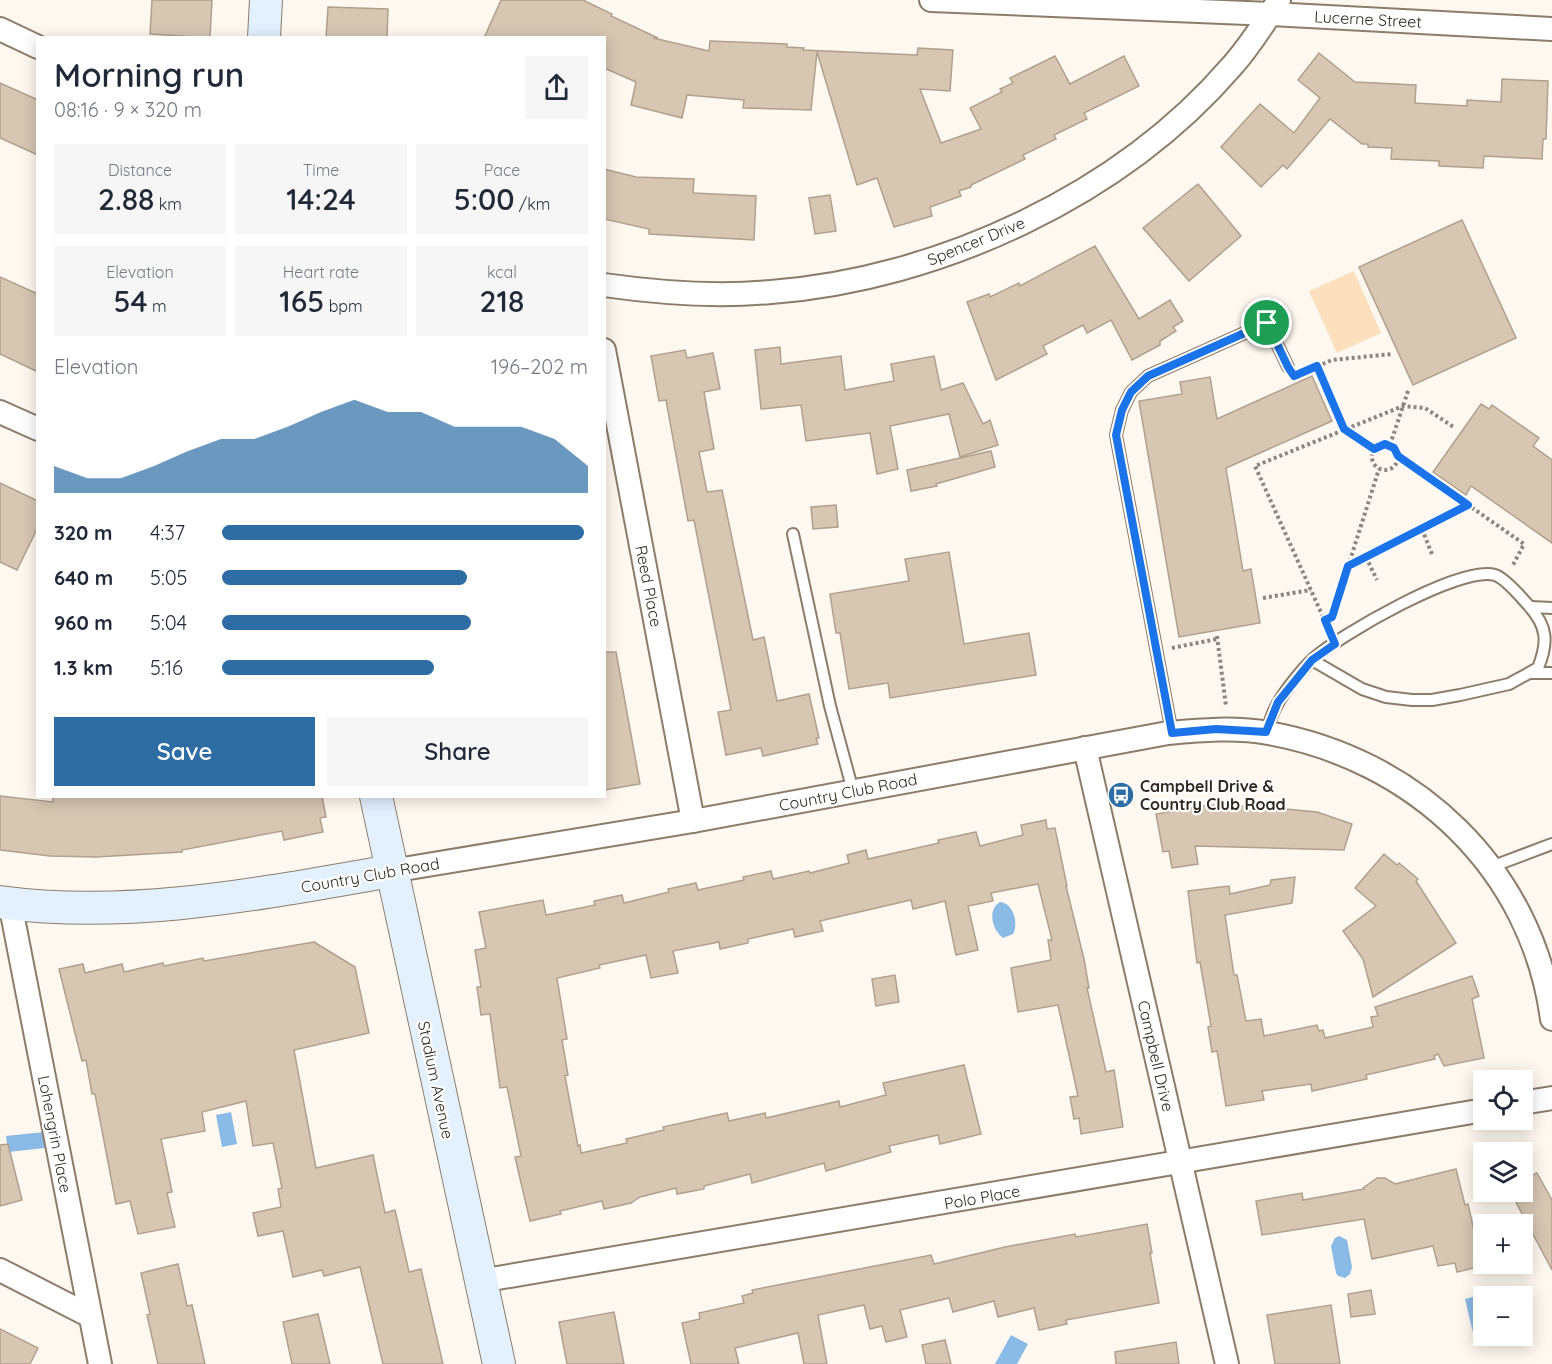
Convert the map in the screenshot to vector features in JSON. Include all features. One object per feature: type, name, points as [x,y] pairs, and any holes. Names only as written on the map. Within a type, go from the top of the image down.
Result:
[{"type":"street","points":[[264,36],[266,0]]},
{"type":"street","name":"Lucerne Street","points":[[931,0],[1275,7],[1552,28]]},
{"type":"street","name":"Spencer Drive","points":[[606,285],[646,291],[709,294],[772,292],[840,284],[900,270],[959,251],[1016,227],[1070,198],[1128,160],[1183,116],[1232,66],[1275,7]]},
{"type":"street","points":[[0,29],[36,46]]},
{"type":"street","name":"Reed Place","points":[[606,361],[693,821]]},
{"type":"street","points":[[0,412],[36,428]]},
{"type":"street","name":"Country Club Road","points":[[5,903],[46,907],[93,907],[187,902],[326,883],[693,821],[1172,733],[1216,729],[1266,732],[1324,747],[1356,759],[1398,781],[1433,805],[1464,835],[1491,867],[1516,906],[1536,952],[1549,996],[1552,1019]]},
{"type":"street","name":"Campbell Drive","points":[[1085,748],[1227,1364]]},
{"type":"street","name":"Stadium Avenue","points":[[376,798],[499,1364]]},
{"type":"street","name":"Lohengrin Place","points":[[5,903],[100,1364]]},
{"type":"street","points":[[1533,1102],[1552,1098]]},
{"type":"street","name":"Polo Place","points":[[480,1281],[1473,1112]]},
{"type":"street","points":[[0,1270],[90,1316]]},
{"type":"lane","points":[[1172,733],[1116,435],[1122,410],[1131,392],[1148,376],[1267,323],[1288,367]]},
{"type":"lane","points":[[793,534],[830,706],[853,792]]},
{"type":"lane","points":[[1266,732],[1278,702],[1312,660],[1366,623],[1436,589],[1476,574],[1497,575],[1531,607],[1545,631],[1546,650],[1538,668],[1509,684],[1451,697],[1413,700],[1386,697],[1362,689],[1312,660]]},
{"type":"lane","points":[[1531,607],[1552,608]]},
{"type":"lane","points":[[1530,673],[1552,673]]},
{"type":"lane","points":[[1491,867],[1552,844]]},
{"type":"path","points":[[1288,367],[1294,376],[1332,360],[1392,354]]},
{"type":"path","points":[[1317,366],[1344,429],[1374,449]]},
{"type":"path","points":[[1390,446],[1408,388]]},
{"type":"path","points":[[1335,644],[1255,466],[1403,406],[1425,408],[1455,428]]},
{"type":"path","points":[[1374,449],[1382,445],[1390,446],[1398,456],[1524,544],[1503,581]]},
{"type":"path","points":[[1374,449],[1372,459],[1376,467],[1384,471],[1393,468],[1398,456]]},
{"type":"path","points":[[1325,620],[1332,617],[1379,469]]},
{"type":"path","points":[[1348,566],[1468,505]]},
{"type":"path","points":[[1422,529],[1433,557]]},
{"type":"path","points":[[1366,557],[1377,580]]},
{"type":"path","points":[[1263,598],[1311,591]]},
{"type":"path","points":[[1157,651],[1217,637],[1230,730]]},
{"type":"shaded area","points":[[1354,271],[1381,333],[1337,353],[1309,291]]},
{"type":"water","points":[[1000,902],[1008,906],[1015,919],[1013,934],[1003,938],[996,930],[992,920],[993,909]]},
{"type":"water","points":[[231,1112],[237,1144],[222,1147],[216,1115]]},
{"type":"water","points":[[44,1132],[45,1148],[8,1152],[6,1136]]},
{"type":"water","points":[[1339,1236],[1347,1240],[1352,1267],[1350,1274],[1345,1278],[1336,1273],[1331,1246],[1335,1238]]},
{"type":"water","points":[[1473,1297],[1473,1333],[1465,1299]]},
{"type":"water","points":[[1011,1335],[1028,1344],[1017,1364],[995,1364]]},
{"type":"building","points":[[152,0],[212,0],[210,36],[150,34]]},
{"type":"building","points":[[501,0],[583,0],[658,38],[653,38],[709,51],[710,41],[787,44],[787,47],[804,48],[803,50],[917,55],[918,48],[953,50],[950,91],[920,89],[941,143],[981,129],[970,108],[1002,92],[1000,89],[1013,83],[1010,78],[1055,56],[1070,84],[1124,56],[1139,86],[1084,113],[1087,119],[1054,135],[1056,139],[1023,155],[1025,159],[959,191],[961,196],[930,207],[932,216],[894,227],[877,178],[857,185],[817,52],[811,110],[743,108],[744,100],[687,95],[682,118],[631,105],[636,82],[606,69],[606,36],[485,36]]},
{"type":"building","points":[[328,7],[388,9],[387,36],[326,36]]},
{"type":"building","points":[[1319,53],[1355,82],[1416,85],[1415,103],[1467,106],[1467,100],[1501,102],[1502,79],[1548,81],[1546,139],[1543,139],[1542,159],[1484,156],[1483,168],[1439,166],[1439,161],[1391,159],[1392,148],[1368,147],[1368,144],[1362,144],[1330,119],[1287,169],[1283,165],[1261,187],[1221,147],[1260,104],[1294,133],[1320,98],[1298,80]]},
{"type":"building","points":[[0,83],[36,99],[36,154],[0,138]]},
{"type":"building","points":[[606,170],[636,177],[694,179],[693,193],[756,196],[754,240],[649,234],[649,229],[606,219]]},
{"type":"building","points":[[1198,184],[1241,236],[1189,281],[1143,228]]},
{"type":"building","points":[[830,195],[836,231],[815,234],[809,198]]},
{"type":"building","points":[[1462,220],[1516,338],[1413,385],[1359,267]]},
{"type":"building","points":[[1095,246],[1139,319],[1170,300],[1183,321],[1173,327],[1176,331],[1160,341],[1160,345],[1132,360],[1111,320],[1087,333],[1083,325],[1043,346],[1047,354],[996,380],[967,302],[989,294],[990,297],[1019,283],[1020,286]]},
{"type":"building","points":[[0,277],[36,293],[36,371],[0,354]]},
{"type":"building","points":[[780,347],[781,364],[841,356],[845,390],[894,381],[891,364],[934,356],[941,390],[963,383],[983,424],[990,420],[998,445],[960,457],[949,414],[890,426],[898,469],[877,474],[870,433],[806,441],[801,405],[761,409],[755,350]]},
{"type":"building","points":[[685,350],[687,358],[713,353],[720,389],[704,392],[714,449],[699,452],[707,492],[722,490],[753,640],[764,637],[777,701],[809,694],[819,738],[816,738],[818,744],[763,756],[761,748],[726,755],[718,712],[731,710],[694,520],[688,521],[666,400],[659,401],[651,356]]},
{"type":"building","points":[[1312,376],[1332,421],[1226,468],[1243,571],[1251,569],[1260,623],[1179,637],[1139,401],[1182,394],[1180,382],[1210,377],[1217,419]]},
{"type":"building","points":[[1481,404],[1489,409],[1492,405],[1539,438],[1533,446],[1552,460],[1552,543],[1471,486],[1466,495],[1433,472]]},
{"type":"building","points":[[991,451],[995,467],[936,484],[937,486],[911,491],[907,470]]},
{"type":"building","points":[[0,483],[36,500],[36,531],[17,570],[0,562]]},
{"type":"building","points":[[836,505],[838,527],[813,529],[811,507]]},
{"type":"building","points":[[949,552],[964,644],[1029,633],[1036,675],[890,698],[888,683],[849,689],[840,633],[836,633],[830,594],[909,581],[905,559]]},
{"type":"building","points":[[606,652],[616,652],[640,784],[606,790]]},
{"type":"building","points":[[0,796],[53,802],[53,798],[322,798],[326,817],[320,818],[323,832],[284,840],[282,831],[182,850],[182,852],[96,857],[50,856],[0,850]]},
{"type":"building","points":[[1209,805],[1317,812],[1352,824],[1344,850],[1195,846],[1198,864],[1172,868],[1169,851],[1163,852],[1156,814]]},
{"type":"building","points":[[1046,820],[1047,829],[1055,828],[1106,1072],[1114,1070],[1123,1127],[1081,1134],[1079,1118],[1074,1119],[1070,1097],[1078,1096],[1058,1005],[1018,1012],[1011,968],[1051,960],[1048,940],[1052,940],[1038,884],[991,893],[993,901],[968,906],[978,950],[956,955],[945,901],[913,909],[911,900],[820,921],[823,931],[795,937],[793,929],[748,939],[748,943],[720,949],[719,942],[673,951],[678,973],[651,978],[646,955],[599,965],[600,968],[557,978],[567,1039],[562,1040],[568,1075],[565,1076],[578,1146],[580,1145],[581,1153],[627,1143],[626,1139],[664,1130],[663,1127],[727,1113],[729,1121],[765,1113],[766,1118],[839,1101],[840,1107],[886,1095],[883,1083],[964,1065],[981,1134],[940,1144],[938,1135],[889,1146],[891,1152],[826,1171],[824,1163],[752,1183],[750,1174],[704,1186],[704,1189],[677,1194],[676,1188],[640,1197],[631,1203],[604,1209],[602,1201],[530,1221],[515,1157],[521,1156],[507,1087],[500,1088],[490,1014],[481,1015],[477,987],[481,987],[475,950],[486,948],[479,912],[543,900],[546,915],[595,905],[594,901],[622,895],[624,903],[696,883],[698,890],[744,880],[743,877],[771,871],[773,879],[809,871],[810,873],[849,863],[847,855],[866,850],[868,859],[976,832],[980,846],[1023,835],[1021,825]]},
{"type":"building","points":[[1384,854],[1418,879],[1416,881],[1456,943],[1373,997],[1363,959],[1343,931],[1376,906],[1355,888]]},
{"type":"building","points":[[1295,877],[1292,903],[1225,915],[1234,975],[1237,975],[1246,1021],[1261,1019],[1264,1036],[1317,1025],[1319,1031],[1323,1030],[1325,1038],[1373,1027],[1371,1017],[1378,1016],[1375,1007],[1472,976],[1479,996],[1472,999],[1484,1058],[1444,1066],[1438,1054],[1434,1056],[1435,1059],[1366,1075],[1367,1079],[1312,1091],[1311,1084],[1262,1091],[1264,1100],[1226,1106],[1217,1051],[1212,1052],[1208,1027],[1211,1026],[1200,962],[1197,963],[1188,891],[1229,886],[1230,894],[1270,885],[1271,880]]},
{"type":"building","points":[[314,942],[355,967],[369,1033],[294,1050],[316,1168],[373,1155],[385,1213],[395,1210],[409,1272],[421,1269],[443,1364],[383,1364],[360,1267],[324,1276],[322,1270],[293,1277],[283,1231],[258,1236],[253,1213],[281,1207],[278,1189],[282,1188],[273,1143],[253,1146],[246,1101],[202,1112],[205,1131],[161,1139],[172,1192],[167,1193],[175,1227],[138,1234],[130,1201],[116,1204],[95,1094],[92,1094],[86,1060],[82,1061],[59,969],[83,964],[85,973],[122,964],[124,972],[163,963],[164,966],[203,958],[204,961]]},
{"type":"building","points":[[895,975],[899,1002],[876,1006],[872,979]]},
{"type":"building","points":[[8,1144],[22,1200],[0,1206],[0,1145]]},
{"type":"building","points":[[1456,1169],[1473,1226],[1473,1268],[1457,1272],[1455,1263],[1438,1266],[1433,1246],[1372,1259],[1364,1219],[1262,1235],[1256,1201],[1302,1193],[1303,1200],[1364,1189],[1377,1178],[1385,1178],[1395,1184]]},
{"type":"building","points":[[1537,1173],[1552,1200],[1552,1270],[1533,1234],[1533,1214],[1522,1214],[1516,1202],[1533,1202],[1533,1175]]},
{"type":"building","points":[[1147,1224],[1159,1303],[1066,1320],[1067,1324],[1039,1330],[1034,1308],[998,1317],[994,1301],[953,1312],[949,1298],[900,1310],[907,1337],[886,1342],[882,1326],[870,1329],[864,1305],[818,1315],[827,1364],[804,1364],[798,1333],[735,1348],[739,1364],[691,1364],[682,1323],[700,1319],[699,1313],[744,1303],[742,1296],[753,1293],[752,1290],[931,1255],[934,1264],[1005,1247]]},
{"type":"building","points":[[178,1264],[187,1306],[192,1305],[205,1364],[158,1364],[147,1315],[150,1314],[141,1273]]},
{"type":"building","points":[[1371,1290],[1375,1314],[1351,1317],[1348,1294]]},
{"type":"building","points":[[1331,1305],[1340,1364],[1275,1364],[1267,1315]]},
{"type":"building","points":[[614,1312],[624,1364],[567,1364],[559,1322]]},
{"type":"building","points":[[318,1314],[330,1364],[292,1364],[283,1322]]},
{"type":"building","points":[[0,1329],[38,1348],[30,1364],[0,1364]]},
{"type":"building","points":[[945,1340],[951,1364],[926,1364],[922,1345]]},
{"type":"building","points":[[1176,1342],[1179,1364],[1116,1364],[1115,1352]]},
{"type":"place","name":"Campbell Drive & Country Club Road","points":[[1121,795]]},
{"type":"route","points":[[1267,323],[1294,376],[1317,366],[1344,429],[1374,449],[1385,444],[1394,448],[1398,456],[1468,505],[1348,566],[1332,617],[1325,620],[1335,644],[1312,660],[1278,702],[1266,732],[1216,729],[1172,733],[1116,435],[1122,410],[1131,392],[1148,376],[1267,323]]}]
